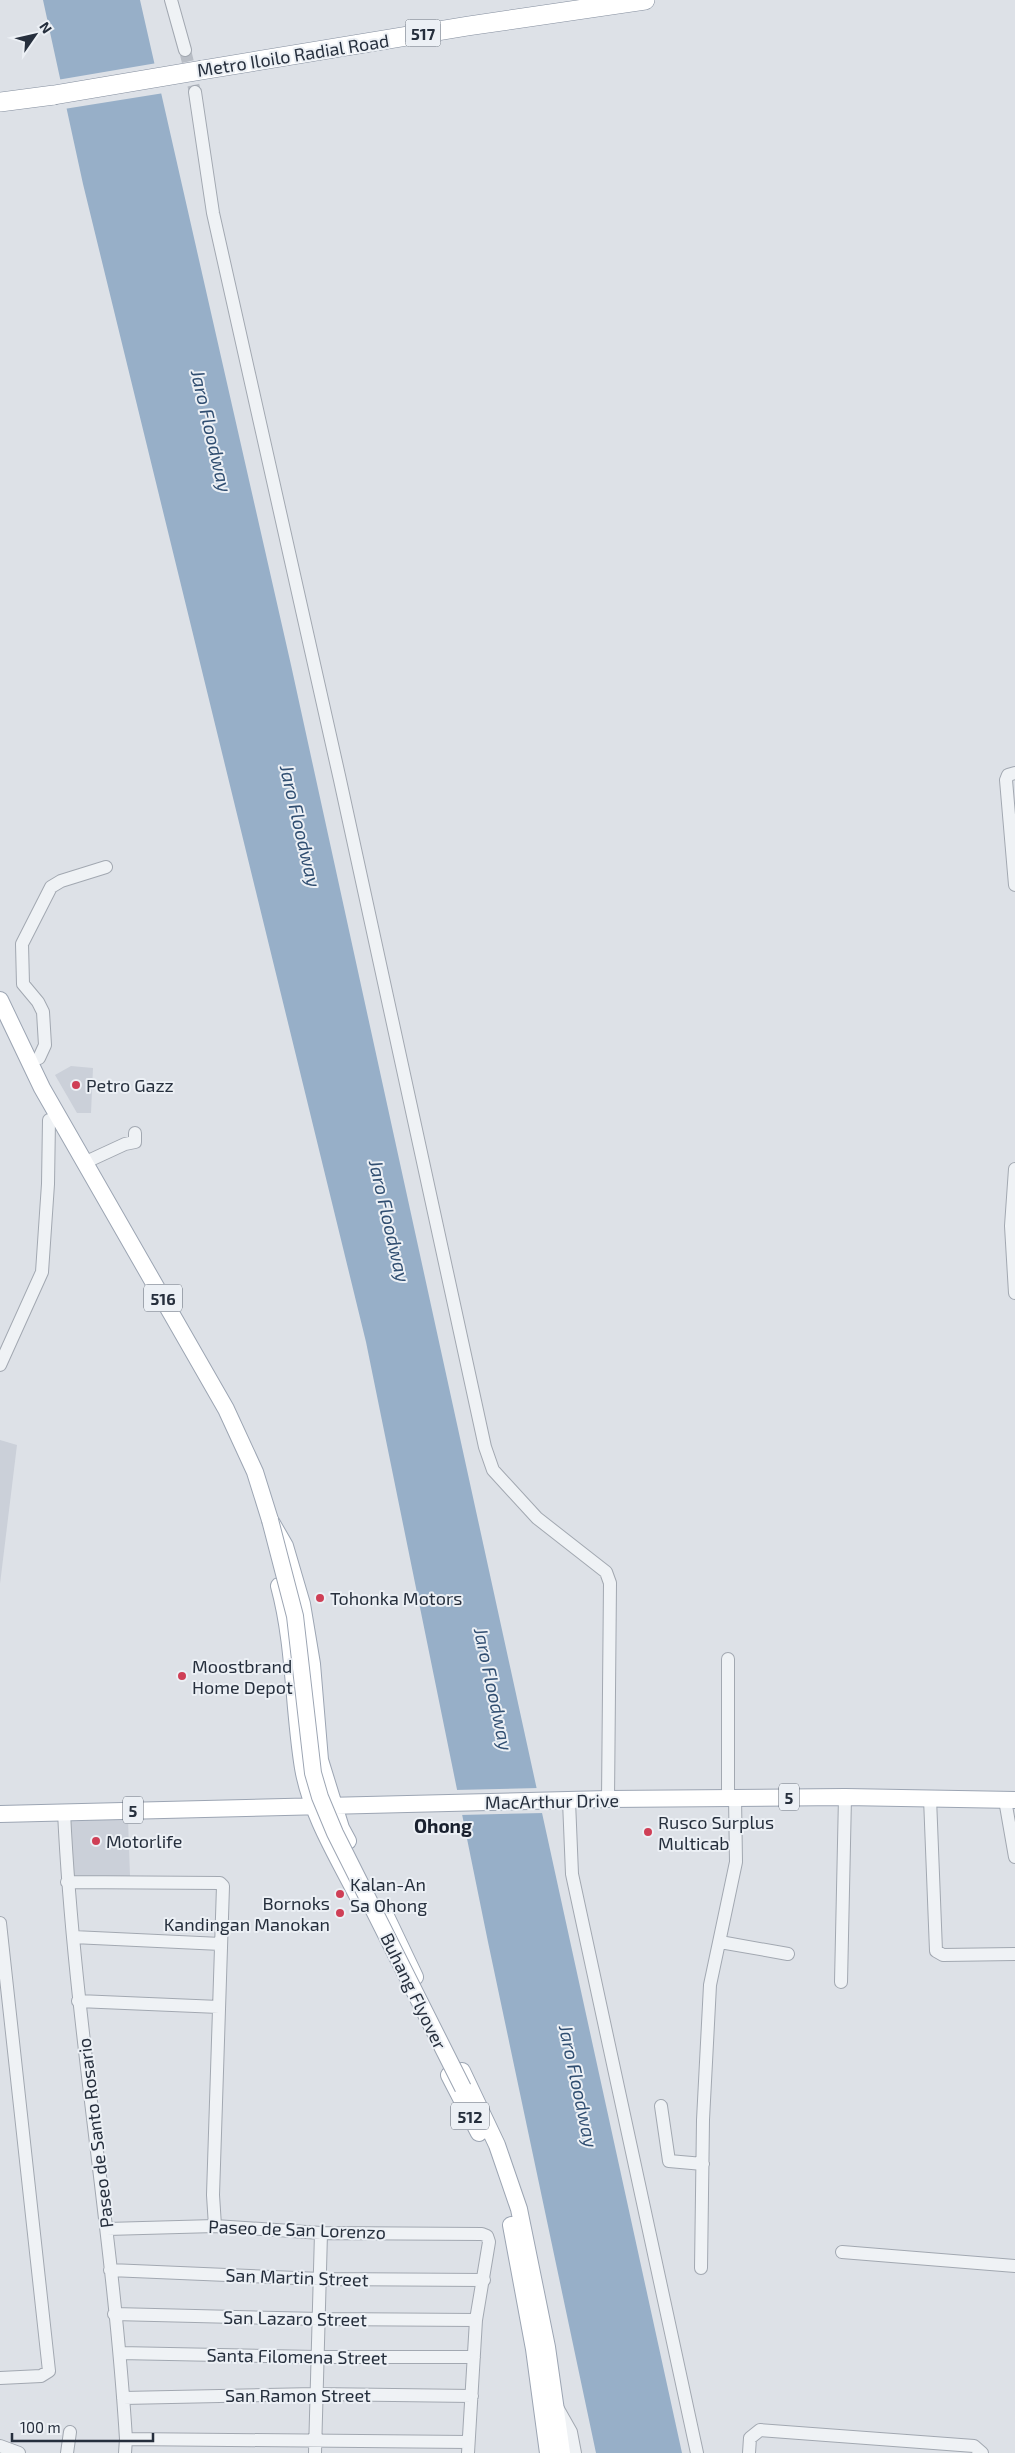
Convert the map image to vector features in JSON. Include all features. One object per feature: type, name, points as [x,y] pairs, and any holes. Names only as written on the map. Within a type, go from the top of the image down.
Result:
[{"type":"highway","name":"Metro Iloilo Radial Road","points":[[0,102],[54,95],[468,26],[645,0]]},
{"type":"main road","name":"516","points":[[0,1000],[40,1084],[226,1409],[255,1472],[270,1520],[285,1546],[302,1604],[312,1664],[320,1760],[334,1805]]},
{"type":"main road","points":[[39,1058],[40,1084],[50,1112],[49,1120]]},
{"type":"main road","name":"516","points":[[270,1520],[270,1550],[283,1600],[288,1632],[303,1769],[314,1805]]},
{"type":"main road","name":"Buhang Flyover","points":[[270,1520],[295,1616],[313,1773],[320,1797],[335,1833],[472,2107]]},
{"type":"main road","points":[[303,1769],[301,1785],[285,1805],[311,1819],[326,1833]]},
{"type":"main road","points":[[324,1776],[332,1786],[362,1805],[352,1814],[347,1823],[345,1831],[349,1843]]},
{"type":"main road","name":"MacArthur Drive","points":[[0,1814],[285,1805],[608,1799],[845,1797],[1010,1800]]},
{"type":"main road","name":"512","points":[[314,1805],[326,1833],[506,2168],[519,2209],[544,2331],[548,2453]]},
{"type":"main road","name":"512","points":[[334,1805],[341,1828],[472,2107]]},
{"type":"main road","name":"512","points":[[546,2385],[557,2407],[562,2453]]},
{"type":"street","points":[[171,0],[185,50]]},
{"type":"street","points":[[194,92],[213,213],[343,790],[486,1447],[493,1470],[537,1518],[606,1572],[610,1583],[608,1799]]},
{"type":"street","points":[[1015,773],[1008,775],[1006,780],[1015,885]]},
{"type":"street","points":[[39,1058],[45,1045],[43,1012],[38,1002],[23,984],[22,944],[51,887],[60,881],[106,867]]},
{"type":"street","points":[[0,1365],[42,1272],[48,1193],[49,1120]]},
{"type":"street","points":[[86,1162],[125,1144],[135,1142],[135,1133]]},
{"type":"street","points":[[1015,1169],[1013,1228],[1015,1293]]},
{"type":"street","points":[[701,2268],[703,2120],[710,1985],[736,1862],[728,1659]]},
{"type":"street","points":[[841,1982],[845,1797]]},
{"type":"street","points":[[930,1798],[936,1951],[944,1955],[1015,1954]]},
{"type":"street","points":[[567,1800],[572,1874],[697,2453]]},
{"type":"street","points":[[1010,1800],[1015,1857]]},
{"type":"street","name":"Paseo de Santo Rosario","points":[[64,1812],[67,1882],[78,2001],[107,2229],[114,2314],[120,2353],[126,2439],[124,2453]]},
{"type":"street","points":[[67,1882],[220,1883],[224,1890],[214,2226]]},
{"type":"street","points":[[0,1923],[49,2371],[46,2375],[41,2376],[0,2378]]},
{"type":"street","points":[[73,1937],[221,1944]]},
{"type":"street","points":[[720,1942],[788,1954]]},
{"type":"street","points":[[78,2001],[219,2008]]},
{"type":"street","points":[[661,2106],[669,2161],[703,2164]]},
{"type":"street","name":"Paseo de San Lorenzo","points":[[107,2229],[214,2226],[321,2233],[482,2234],[487,2236],[489,2242],[484,2280]]},
{"type":"street","points":[[315,2448],[316,2357],[320,2319],[321,2233]]},
{"type":"street","points":[[842,2252],[1015,2266]]},
{"type":"street","name":"San Martin Street","points":[[110,2270],[321,2279],[484,2280]]},
{"type":"street","points":[[126,2439],[315,2448],[468,2448],[476,2320],[484,2280]]},
{"type":"street","name":"San Lazaro Street","points":[[114,2314],[320,2319],[476,2320]]},
{"type":"street","name":"Santa Filomena Street","points":[[120,2353],[316,2357],[474,2357]]},
{"type":"street","name":"San Ramon Street","points":[[124,2398],[315,2394],[472,2396]]},
{"type":"street","points":[[557,2407],[571,2432],[576,2453]]},
{"type":"street","points":[[749,2453],[750,2438],[760,2430],[974,2446],[982,2453]]},
{"type":"street","points":[[67,2453],[70,2432]]},
{"type":"street","points":[[0,2446],[19,2453]]},
{"type":"shaded area","points":[[71,1066],[93,1068],[91,1113],[77,1113],[55,1075]]},
{"type":"shaded area","points":[[0,1440],[17,1445],[0,1584]]},
{"type":"shaded area","points":[[128,1819],[130,1876],[72,1877],[70,1821]]},
{"type":"water","name":"Jaro Floodway","points":[[43,0],[140,0],[291,665],[682,2453],[596,2453],[488,1942],[366,1342],[83,184]]},
{"type":"pier","points":[[157,63],[164,93],[64,109],[57,80]]},
{"type":"pier","points":[[539,1788],[544,1813],[460,1815],[455,1790]]},
{"type":"tunnel","points":[[185,50],[195,92]]},
{"type":"place","name":"Petro Gazz","points":[[76,1085]]},
{"type":"place","name":"Tohonka Motors","points":[[320,1598]]},
{"type":"place","name":"Moostbrand Home Depot","points":[[182,1676]]},
{"type":"place","name":"Rusco Surplus Multicab","points":[[648,1832]]},
{"type":"place","name":"Motorlife","points":[[96,1841]]},
{"type":"place","name":"Kalan-An Sa Ohong","points":[[340,1894]]},
{"type":"place","name":"Bornoks Kandingan Manokan","points":[[340,1913]]},
{"type":"district","name":"Ohong","points":[[443,1825]]}]
